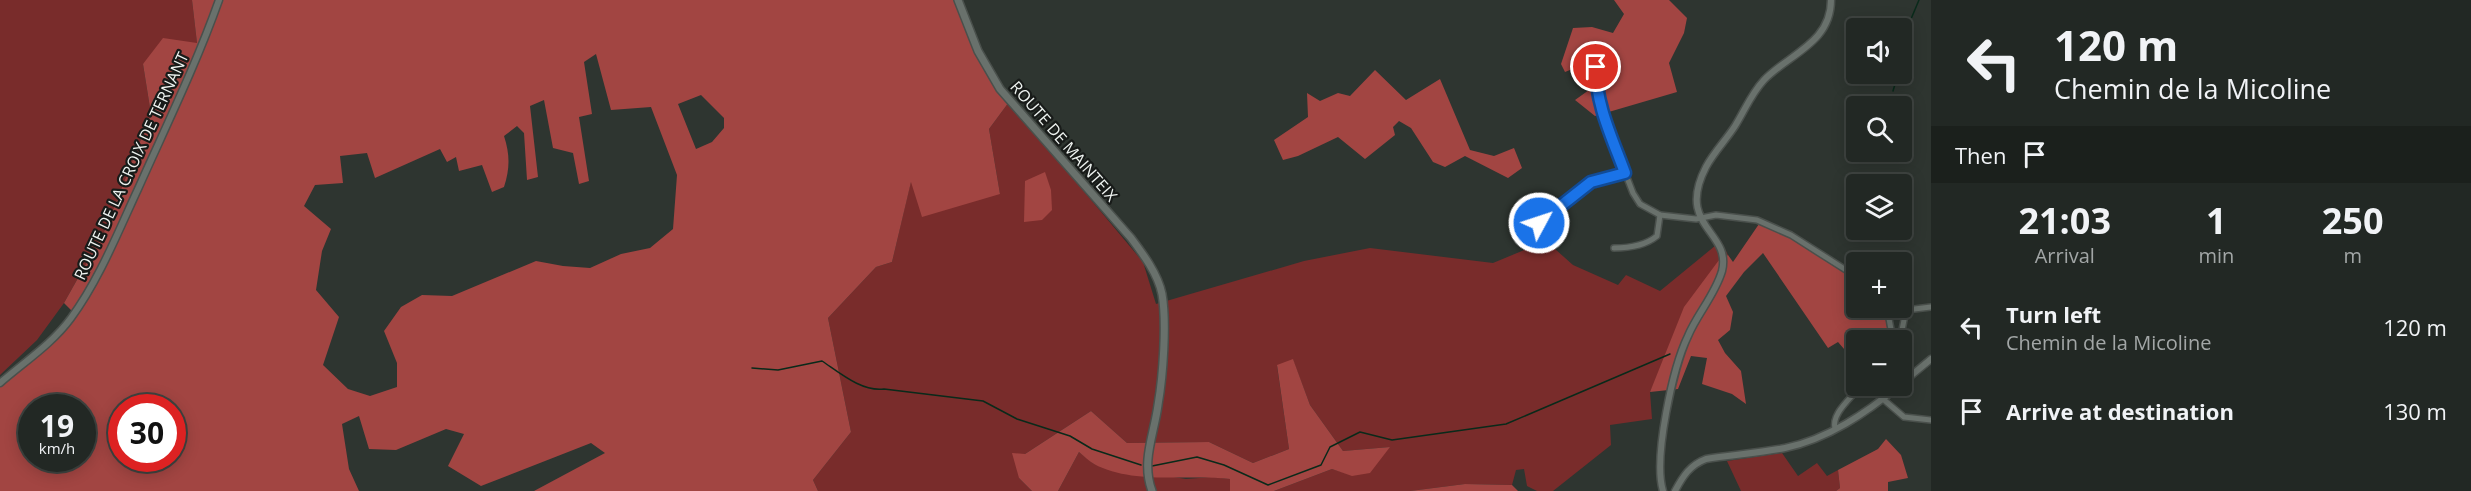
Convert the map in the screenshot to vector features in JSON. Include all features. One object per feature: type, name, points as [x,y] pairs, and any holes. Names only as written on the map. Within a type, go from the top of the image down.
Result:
[{"type":"main road","name":"ROUTE DE MAINTEIX","points":[[958,0],[978,51],[1000,89],[1131,238],[1148,262],[1162,293],[1162,347],[1158,405],[1147,464],[1152,491]]},
{"type":"street","name":"ROUTE DE LA CROIX DE TERNANT","points":[[0,383],[55,337],[71,318],[86,294],[108,254],[184,88],[219,0]]},
{"type":"street","points":[[1664,491],[1660,464],[1675,370],[1681,350],[1715,287],[1723,262],[1718,243],[1700,218],[1696,200],[1701,177],[1737,124],[1750,98],[1764,80],[1820,34],[1829,15],[1831,0]]},
{"type":"street","points":[[1597,48],[1596,80],[1607,126],[1640,204],[1660,215],[1700,218],[1716,215],[1757,220],[1791,235],[1846,270]]},
{"type":"street","points":[[1539,223],[1591,182],[1625,173]]},
{"type":"street","points":[[1614,248],[1625,248],[1657,236],[1660,215]]},
{"type":"street","points":[[1902,330],[1906,310],[1928,309]]},
{"type":"street","points":[[1912,374],[1931,359]]},
{"type":"street","points":[[1835,429],[1836,416],[1852,396]]},
{"type":"street","points":[[1675,491],[1684,474],[1692,466],[1706,459],[1785,448],[1808,442],[1864,414],[1886,396]]},
{"type":"street","points":[[1883,399],[1904,417],[1931,420]]},
{"type":"shaded area","points":[[0,0],[192,0],[197,43],[143,64],[151,114],[105,230],[64,303],[37,340],[0,375]]},
{"type":"shaded area","points":[[192,0],[955,0],[1009,102],[989,129],[1000,194],[922,217],[911,182],[892,262],[876,267],[828,318],[851,432],[813,480],[818,491],[534,491],[605,453],[591,443],[481,486],[448,466],[464,434],[446,429],[396,450],[369,449],[359,416],[342,424],[349,469],[359,491],[0,491],[0,387],[58,339],[77,316],[64,303],[105,230],[151,114],[143,64],[163,38],[197,43]],"holes":[[[596,54],[611,110],[651,107],[677,175],[673,229],[650,248],[621,254],[590,268],[536,261],[452,296],[422,295],[401,307],[384,331],[397,363],[397,387],[370,396],[348,389],[323,365],[339,317],[316,290],[322,251],[331,229],[304,206],[315,185],[343,183],[340,156],[367,153],[375,178],[440,149],[447,162],[456,157],[459,171],[482,165],[492,192],[504,187],[508,162],[504,136],[517,126],[524,133],[527,180],[538,177],[530,106],[544,100],[553,148],[573,153],[579,184],[589,181],[579,117],[592,114],[584,62]],[[701,95],[724,118],[724,128],[712,142],[696,149],[678,104]]]},
{"type":"shaded area","points":[[1614,0],[1669,0],[1687,18],[1684,33],[1669,63],[1677,92],[1595,116],[1575,100],[1589,90],[1580,66],[1565,72],[1561,64],[1573,28],[1592,27],[1613,33],[1624,14]]},
{"type":"shaded area","points":[[1375,70],[1406,100],[1440,79],[1470,150],[1494,156],[1514,148],[1522,168],[1508,178],[1465,156],[1445,167],[1433,162],[1411,128],[1399,121],[1393,127],[1395,135],[1365,159],[1338,137],[1298,156],[1283,160],[1274,140],[1308,117],[1307,93],[1320,101],[1338,93],[1350,96]]},
{"type":"shaded area","points":[[1009,102],[1143,262],[1156,304],[1304,261],[1370,248],[1493,263],[1546,241],[1573,265],[1618,285],[1626,275],[1660,291],[1721,241],[1728,255],[1719,260],[1650,392],[1652,419],[1610,425],[1611,445],[1553,491],[1537,491],[1527,486],[1524,469],[1516,470],[1512,485],[1465,484],[1410,491],[1274,491],[1332,469],[1352,475],[1390,447],[1343,451],[1310,405],[1293,360],[1277,366],[1289,449],[1253,463],[1209,442],[1127,443],[1091,411],[1025,454],[1019,478],[1032,491],[818,491],[813,480],[851,432],[828,318],[876,267],[892,262],[911,181],[1000,194],[989,129]]},
{"type":"shaded area","points":[[1045,172],[1051,190],[1052,210],[1042,220],[1024,222],[1025,181]]},
{"type":"shaded area","points":[[1759,224],[1792,238],[1846,272],[1846,318],[1886,318],[1887,330],[1846,330],[1846,351],[1838,342],[1828,348],[1763,253],[1744,272],[1726,296],[1733,312],[1730,330],[1718,340],[1725,353],[1741,371],[1746,404],[1732,394],[1702,384],[1707,358],[1691,356],[1678,389],[1650,392],[1684,307],[1719,260],[1728,255],[1733,262]]},
{"type":"shaded area","points":[[1293,359],[1310,405],[1343,451],[1390,447],[1370,473],[1352,476],[1332,469],[1274,491],[1230,491],[1230,479],[1126,475],[1094,464],[1079,452],[1058,491],[1032,491],[1019,478],[1012,453],[1025,454],[1091,411],[1127,443],[1209,442],[1253,463],[1289,449],[1277,365]]},
{"type":"shaded area","points":[[1886,439],[1901,455],[1908,478],[1888,482],[1888,491],[1836,491],[1840,488],[1838,470],[1878,449]]},
{"type":"shaded area","points":[[1079,452],[1094,464],[1186,479],[1212,477],[1230,479],[1230,491],[1058,491]]},
{"type":"shaded area","points":[[1782,453],[1798,476],[1817,463],[1827,476],[1838,470],[1840,488],[1836,491],[1741,491],[1727,461]]},
{"type":"shaded area","points":[[1465,484],[1512,485],[1518,491],[1410,491]]},
{"type":"waterway","points":[[1911,18],[1919,0]]},
{"type":"waterway","points":[[1893,91],[1895,84]]},
{"type":"waterway","points":[[1152,466],[1197,457],[1224,465],[1268,485],[1321,465],[1330,447],[1360,432],[1392,440],[1506,424],[1670,354]]},
{"type":"waterway","points":[[752,368],[778,370],[822,361],[852,381],[868,388],[983,401],[1017,419],[1070,436],[1092,449],[1141,465]]},
{"type":"route","points":[[1539,223],[1591,182],[1625,173],[1607,126],[1596,80],[1596,67]]}]
